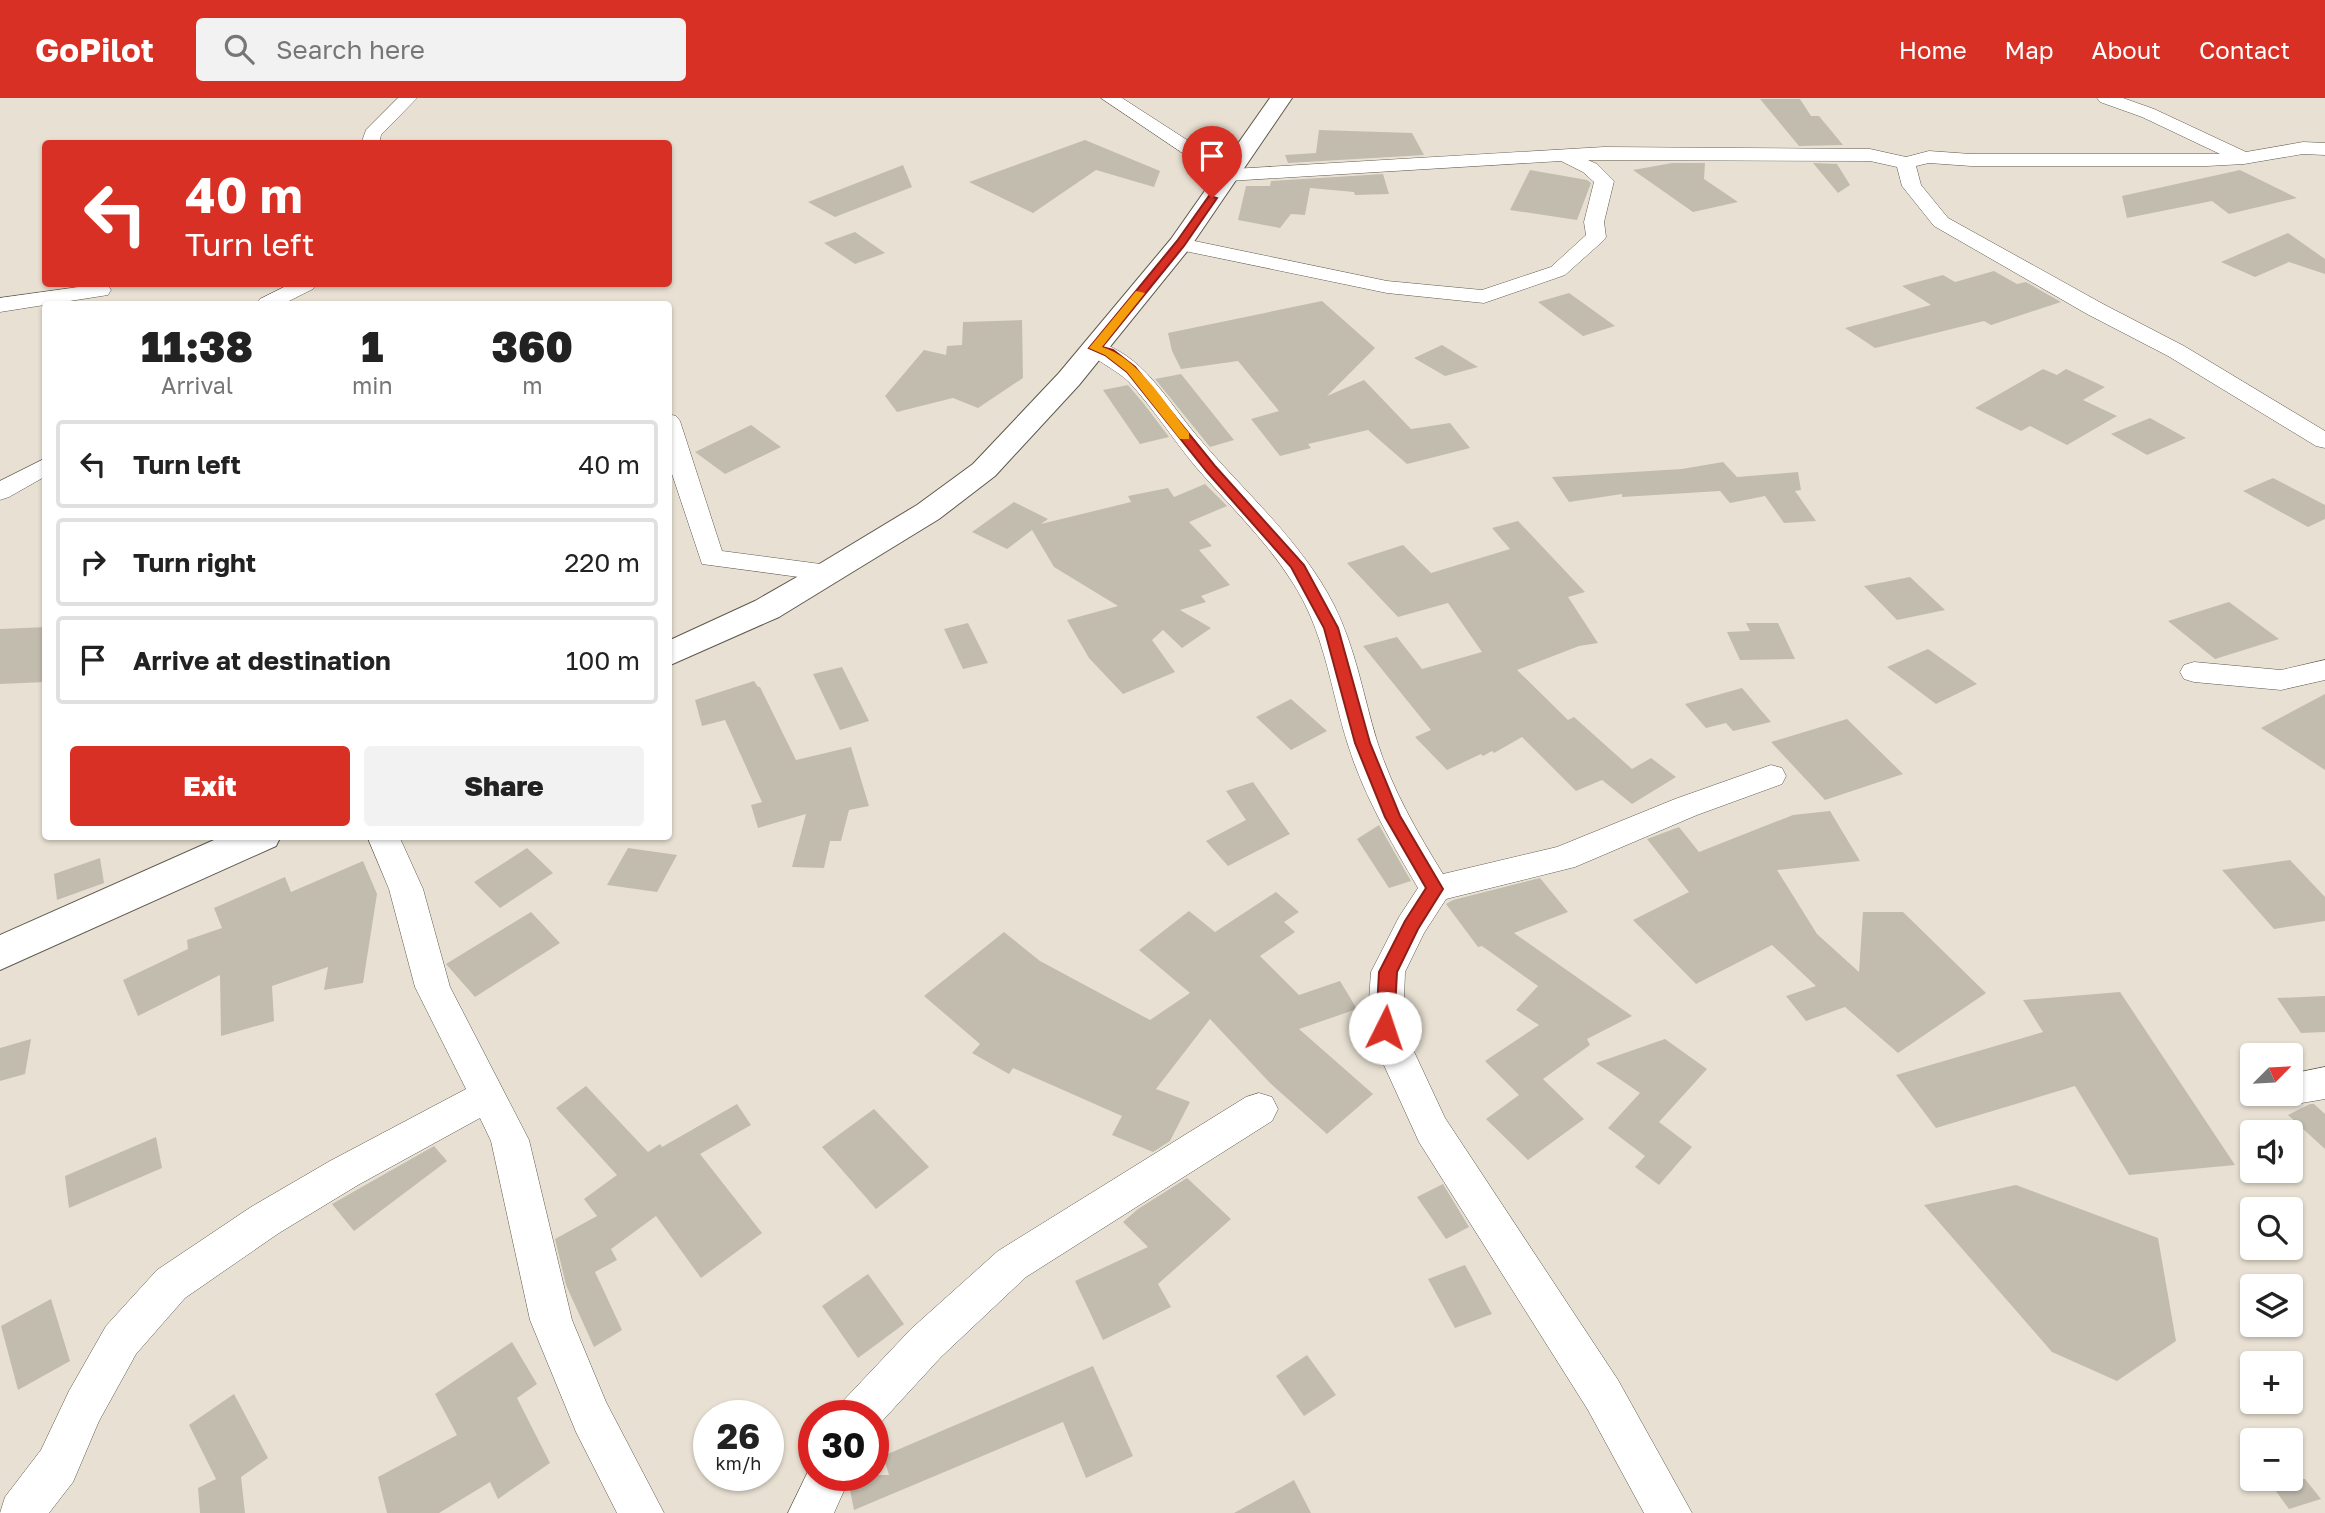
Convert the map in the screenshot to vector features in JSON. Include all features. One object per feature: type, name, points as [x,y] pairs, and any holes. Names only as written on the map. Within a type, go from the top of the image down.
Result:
[{"type":"main road","points":[[672,653],[757,614],[828,573],[928,512],[984,470],[1094,348],[1180,244],[1281,98]]},
{"type":"main road","points":[[0,953],[253,840]]},
{"type":"street","points":[[371,140],[372,134],[408,98]]},
{"type":"street","points":[[1110,98],[1228,175],[1565,156],[1870,155],[1906,163],[1928,157],[1971,160],[2244,158],[2304,148],[2325,151]]},
{"type":"street","points":[[2106,98],[2148,113],[2244,158]]},
{"type":"street","points":[[2304,148],[2325,167]]},
{"type":"street","points":[[1180,244],[1387,287],[1485,297],[1558,271],[1596,237],[1594,222],[1604,181],[1590,168],[1565,156]]},
{"type":"street","points":[[1906,163],[1912,187],[1941,222],[2095,309],[2176,351],[2325,441]]},
{"type":"street","points":[[33,299],[50,287]]},
{"type":"street","points":[[274,301],[299,287]]},
{"type":"street","points":[[0,305],[100,290]]},
{"type":"street","points":[[1094,348],[1109,353],[1131,370],[1211,469],[1297,565],[1331,628],[1363,743],[1393,817],[1435,889]]},
{"type":"street","points":[[672,434],[711,558],[828,573]]},
{"type":"street","points":[[0,492],[42,468]]},
{"type":"street","points":[[2193,672],[2281,680],[2325,670]]},
{"type":"street","points":[[1669,1513],[1603,1395],[1432,1130],[1385,1028],[1388,972],[1411,926],[1435,889],[1563,858],[1686,807],[1771,776]]},
{"type":"street","points":[[385,840],[407,888],[433,987],[510,1140],[551,1320],[591,1417],[636,1511]]},
{"type":"street","points":[[21,1513],[57,1466],[84,1406],[121,1340],[171,1284],[265,1220],[344,1173],[489,1095]]},
{"type":"street","points":[[873,1400],[926,1343],[1012,1264],[1259,1109]]},
{"type":"street","points":[[811,1513],[821,1491]]},
{"type":"building","points":[[1760,99],[1800,99],[1811,116],[1819,116],[1843,145],[1799,146]]},
{"type":"building","points":[[1319,130],[1412,133],[1424,155],[1288,163],[1285,155],[1316,153]]},
{"type":"building","points":[[1085,140],[1160,171],[1154,187],[1096,170],[1033,213],[969,182]]},
{"type":"building","points":[[1672,163],[1705,163],[1704,179],[1738,202],[1693,212],[1633,170]]},
{"type":"building","points":[[1813,163],[1837,164],[1850,185],[1838,193]]},
{"type":"building","points":[[903,165],[912,187],[835,217],[808,202]]},
{"type":"building","points":[[1530,170],[1587,180],[1591,183],[1577,220],[1510,210]]},
{"type":"building","points":[[2240,170],[2297,198],[2229,214],[2212,201],[2127,218],[2122,196]]},
{"type":"building","points":[[1383,174],[1389,194],[1355,195],[1354,192],[1310,188],[1305,215],[1291,214],[1280,228],[1238,220],[1246,186],[1270,186],[1271,181]]},
{"type":"building","points":[[855,232],[885,253],[855,264],[824,243]]},
{"type":"building","points":[[2288,233],[2325,259],[2325,274],[2289,262],[2255,277],[2221,262]]},
{"type":"building","points":[[1994,271],[2017,284],[2026,282],[2061,302],[1991,325],[1984,321],[1875,348],[1845,328],[1931,305],[1902,286],[1943,275],[1955,282]]},
{"type":"building","points":[[1569,293],[1615,326],[1583,336],[1538,302]]},
{"type":"building","points":[[1322,301],[1375,348],[1327,396],[1364,380],[1411,429],[1450,423],[1470,448],[1407,464],[1368,430],[1308,444],[1311,448],[1280,456],[1251,419],[1279,411],[1238,361],[1181,369],[1172,351],[1168,333]]},
{"type":"building","points":[[1022,320],[1023,378],[978,408],[953,398],[897,412],[885,396],[924,350],[946,355],[947,346],[962,345],[963,322]]},
{"type":"building","points":[[1442,345],[1478,367],[1445,376],[1414,358]]},
{"type":"building","points":[[2043,369],[2057,375],[2066,369],[2105,387],[2083,400],[2117,416],[2067,445],[2030,426],[2021,431],[1975,408]]},
{"type":"building","points":[[1181,374],[1234,440],[1210,447],[1155,379]]},
{"type":"building","points":[[1128,385],[1169,437],[1140,444],[1103,390]]},
{"type":"building","points":[[2150,418],[2186,438],[2147,455],[2111,434]]},
{"type":"building","points":[[751,425],[781,447],[725,474],[695,452]]},
{"type":"building","points":[[1723,462],[1737,477],[1798,472],[1801,490],[1795,491],[1816,521],[1784,523],[1765,496],[1730,503],[1720,491],[1622,497],[1622,494],[1569,502],[1552,477],[1682,469]]},
{"type":"building","points":[[2273,478],[2325,505],[2325,519],[2308,527],[2243,491]]},
{"type":"building","points":[[1205,484],[1227,506],[1189,522],[1212,546],[1199,550],[1230,585],[1201,596],[1206,602],[1180,610],[1211,628],[1182,648],[1163,630],[1152,640],[1175,672],[1123,694],[1089,658],[1067,620],[1118,606],[1054,567],[1032,530],[1007,549],[972,532],[1014,502],[1048,519],[1041,524],[1131,502],[1128,496],[1168,488],[1174,497]]},
{"type":"building","points":[[1518,521],[1585,592],[1568,597],[1598,643],[1579,646],[1517,670],[1568,720],[1574,717],[1632,769],[1651,758],[1676,777],[1632,804],[1602,780],[1576,791],[1522,737],[1494,753],[1492,751],[1483,756],[1481,754],[1447,770],[1415,737],[1431,730],[1363,646],[1397,637],[1422,669],[1482,652],[1448,603],[1398,617],[1347,563],[1403,545],[1431,573],[1510,549],[1492,528]]},
{"type":"building","points":[[1910,577],[1945,610],[1897,620],[1864,586]]},
{"type":"building","points":[[2229,602],[2279,639],[2215,659],[2168,621]]},
{"type":"building","points":[[968,623],[988,663],[963,669],[944,629]]},
{"type":"building","points":[[1746,623],[1778,623],[1795,659],[1740,660],[1727,632],[1750,631]]},
{"type":"building","points":[[42,627],[42,682],[0,684],[0,629]]},
{"type":"building","points":[[1928,649],[1977,684],[1936,704],[1887,667]]},
{"type":"building","points":[[842,667],[869,721],[840,730],[813,674]]},
{"type":"building","points":[[754,681],[760,687],[796,760],[851,747],[869,806],[849,810],[841,841],[830,841],[824,868],[792,867],[806,814],[758,828],[751,805],[762,802],[725,720],[702,726],[695,700]]},
{"type":"building","points":[[1742,688],[1771,722],[1733,731],[1726,723],[1706,728],[1685,704]]},
{"type":"building","points":[[2325,694],[2325,770],[2261,728]]},
{"type":"building","points":[[1291,699],[1327,731],[1291,750],[1256,717]]},
{"type":"building","points":[[1847,719],[1903,774],[1825,800],[1771,742]]},
{"type":"building","points":[[1253,782],[1290,834],[1228,866],[1206,841],[1246,820],[1226,791]]},
{"type":"building","points":[[1830,811],[1860,861],[1777,870],[1817,934],[1859,972],[1863,912],[1903,912],[1986,993],[1898,1053],[1845,1007],[1806,1021],[1786,996],[1816,986],[1772,945],[1696,984],[1633,920],[1689,892],[1647,839],[1679,827],[1699,852],[1793,815]]},
{"type":"building","points":[[1379,825],[1411,881],[1389,888],[1357,839]]},
{"type":"building","points":[[527,848],[553,873],[500,908],[474,882]]},
{"type":"building","points":[[628,848],[677,855],[657,892],[607,885]]},
{"type":"building","points":[[100,858],[104,883],[57,900],[54,874]]},
{"type":"building","points":[[2290,860],[2325,897],[2325,921],[2274,929],[2222,870]]},
{"type":"building","points":[[363,861],[377,894],[363,983],[324,990],[328,967],[272,986],[274,1021],[221,1036],[220,975],[138,1016],[123,980],[188,949],[187,940],[222,928],[214,908],[285,877],[291,892]]},
{"type":"building","points":[[1540,878],[1568,912],[1514,933],[1632,1016],[1587,1039],[1590,1045],[1543,1079],[1584,1119],[1528,1160],[1486,1119],[1519,1095],[1485,1061],[1539,1025],[1516,1010],[1538,986],[1482,946],[1478,947],[1446,904]]},
{"type":"building","points":[[1276,892],[1299,912],[1284,922],[1295,932],[1260,956],[1299,995],[1340,981],[1357,1009],[1299,1029],[1373,1094],[1327,1134],[1270,1083],[1210,1019],[1156,1089],[1190,1102],[1170,1141],[1153,1152],[1112,1135],[1122,1116],[1013,1068],[1009,1074],[972,1053],[980,1044],[924,996],[1004,932],[1040,961],[1150,1020],[1190,993],[1139,950],[1189,911],[1215,932]]},
{"type":"building","points":[[531,912],[560,943],[475,997],[446,964]]},
{"type":"building","points":[[2120,992],[2235,1165],[2129,1175],[2075,1086],[1936,1128],[1896,1075],[2043,1032],[2023,1000]]},
{"type":"building","points":[[2325,996],[2325,1032],[2301,1033],[2277,998]]},
{"type":"building","points":[[31,1039],[25,1074],[0,1081],[0,1048]]},
{"type":"building","points":[[1665,1039],[1707,1069],[1659,1122],[1692,1147],[1659,1185],[1635,1167],[1645,1156],[1608,1128],[1640,1093],[1596,1063]]},
{"type":"building","points":[[586,1086],[648,1152],[660,1144],[662,1147],[737,1104],[751,1125],[700,1154],[762,1233],[701,1278],[656,1216],[611,1249],[617,1260],[595,1272],[622,1330],[594,1347],[566,1285],[555,1239],[597,1216],[584,1199],[617,1175],[556,1108]]},
{"type":"building","points":[[2310,1104],[2314,1104],[2325,1114],[2325,1149],[2303,1129],[2303,1120],[2293,1120],[2288,1115]]},
{"type":"building","points":[[874,1109],[929,1167],[876,1209],[822,1147]]},
{"type":"building","points":[[156,1137],[162,1168],[69,1208],[65,1176]]},
{"type":"building","points":[[434,1146],[447,1161],[354,1231],[332,1204]]},
{"type":"building","points":[[1187,1178],[1231,1219],[1158,1284],[1171,1307],[1103,1340],[1075,1281],[1148,1247],[1123,1222],[1138,1209]]},
{"type":"building","points":[[1443,1184],[1469,1227],[1446,1239],[1417,1197]]},
{"type":"building","points":[[2016,1185],[2158,1238],[2176,1341],[2117,1381],[2052,1352],[1924,1205]]},
{"type":"building","points":[[1465,1265],[1492,1314],[1455,1328],[1428,1279]]},
{"type":"building","points":[[868,1274],[904,1324],[858,1358],[822,1306]]},
{"type":"building","points":[[51,1299],[70,1361],[18,1390],[1,1326]]},
{"type":"building","points":[[512,1342],[537,1384],[517,1398],[550,1463],[498,1499],[490,1482],[439,1513],[387,1513],[378,1477],[457,1435],[435,1394]]},
{"type":"building","points":[[1307,1355],[1336,1395],[1304,1416],[1276,1376]]},
{"type":"building","points":[[1093,1366],[1133,1456],[1086,1478],[1063,1422],[854,1510],[850,1491],[889,1491],[889,1453]]},
{"type":"building","points":[[234,1394],[268,1458],[241,1477],[245,1513],[200,1513],[198,1488],[216,1479],[189,1425]]},
{"type":"building","points":[[2305,1479],[2321,1499],[2289,1509],[2276,1491],[2303,1491]]},
{"type":"building","points":[[1294,1480],[1311,1513],[1234,1513]]},
{"type":"slow traffic","points":[[1140,293],[1094,348],[1109,353],[1131,370],[1184,436]]},
{"type":"route","points":[[1212,198],[1180,244],[1094,348],[1109,353],[1131,370],[1211,469],[1297,565],[1331,628],[1363,743],[1393,817],[1435,889],[1411,926],[1388,972],[1385,1028]]}]
